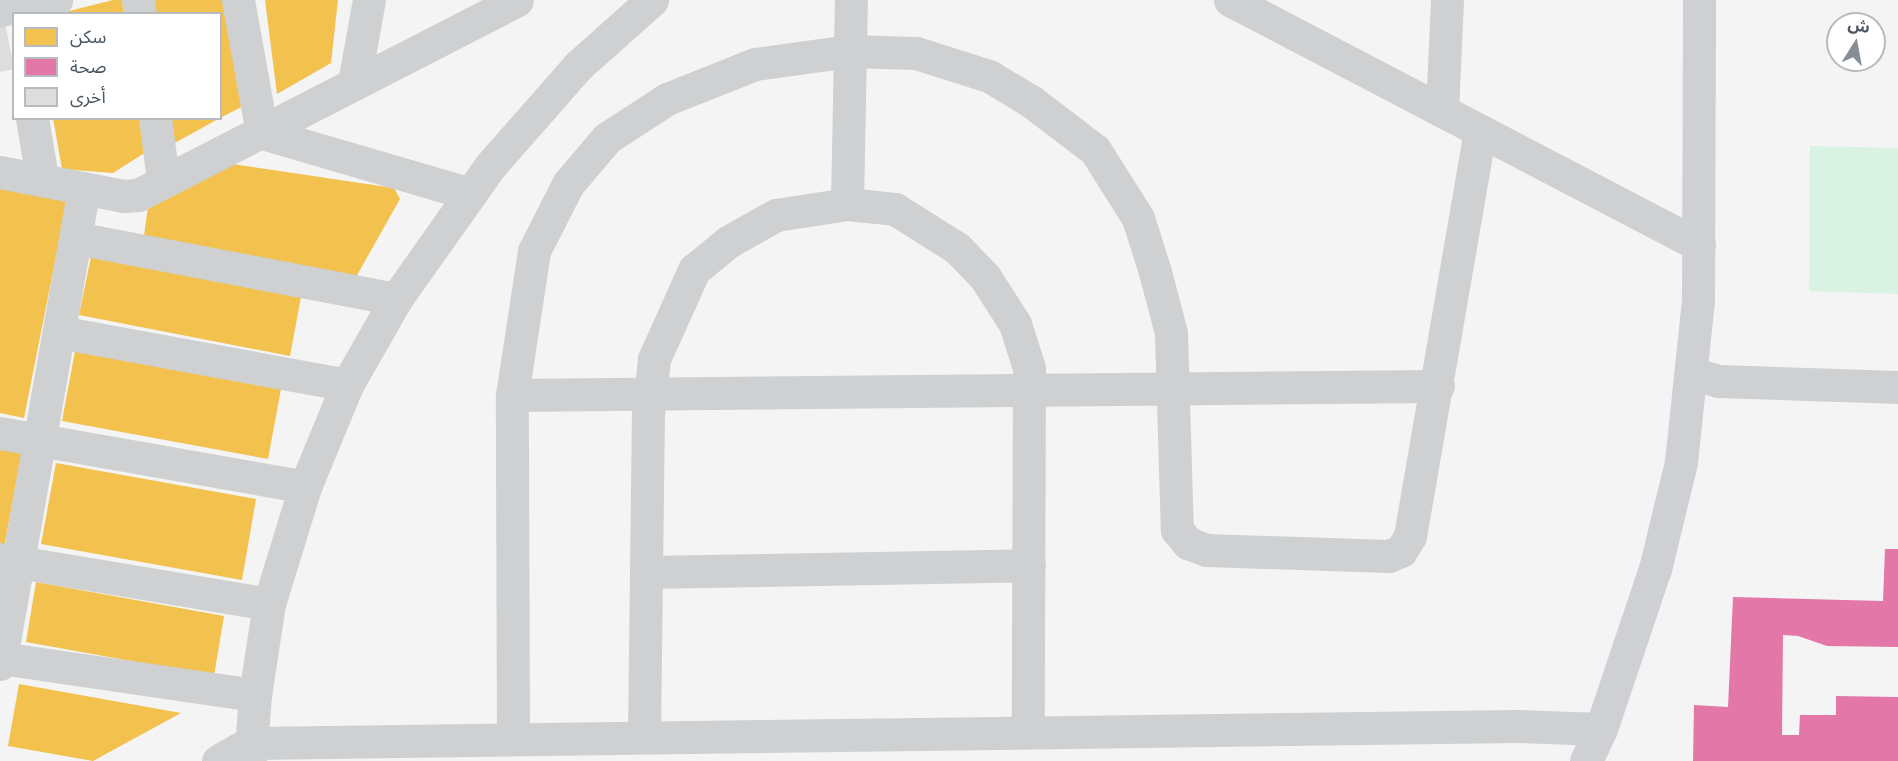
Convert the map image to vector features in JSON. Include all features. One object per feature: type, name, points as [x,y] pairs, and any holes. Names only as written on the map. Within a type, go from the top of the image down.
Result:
[{"type":"main road","points":[[1586,761],[1601,729],[1655,569],[1681,462],[1692,373],[1699,245],[1699,0]]},
{"type":"street","points":[[9,8],[56,0]]},
{"type":"street","points":[[238,0],[262,133]]},
{"type":"street","points":[[354,83],[369,0]]},
{"type":"street","points":[[0,172],[42,178],[84,188],[138,195],[163,180],[262,133],[517,0]]},
{"type":"street","points":[[250,752],[255,695],[269,604],[305,487],[347,385],[396,299],[470,194],[579,65],[652,0]]},
{"type":"street","points":[[848,204],[851,0]]},
{"type":"street","points":[[1230,0],[1282,14],[1442,111],[1699,245]]},
{"type":"street","points":[[1442,111],[1447,0]]},
{"type":"street","points":[[513,739],[512,395],[534,251],[568,184],[607,138],[667,99],[755,64],[850,51],[916,53],[989,76],[1032,102],[1095,150],[1138,218],[1171,333],[1177,530],[1188,543],[1206,550],[1389,556],[1401,551],[1410,536],[1438,386],[1480,131]]},
{"type":"street","points":[[32,120],[42,178]]},
{"type":"street","points":[[155,120],[163,180]]},
{"type":"street","points":[[262,133],[470,194]]},
{"type":"street","points":[[84,188],[40,440],[9,561],[1,661],[255,695]]},
{"type":"street","points":[[644,737],[650,394],[654,359],[694,270],[728,243],[776,216],[848,204],[895,209],[957,248],[985,277],[1015,324],[1029,368],[1028,732]]},
{"type":"street","points":[[76,238],[396,299]]},
{"type":"street","points":[[59,332],[347,385]]},
{"type":"street","points":[[1692,373],[1719,381],[1898,387]]},
{"type":"street","points":[[512,395],[1438,386]]},
{"type":"street","points":[[0,433],[305,487]]},
{"type":"street","points":[[9,561],[269,604]]},
{"type":"street","points":[[646,572],[1029,565]]},
{"type":"street","points":[[218,761],[250,752],[513,739],[644,737],[837,748],[1028,732],[1516,726],[1601,729]]},
{"type":"green space","points":[[1810,146],[1898,148],[1898,294],[1809,291]]},
{"type":"building: سكن","points":[[113,0],[122,0],[124,12],[65,12]]},
{"type":"building: سكن","points":[[151,0],[235,0],[249,103],[222,117],[222,12],[153,12]]},
{"type":"building: سكن","points":[[265,0],[338,0],[331,63],[277,94]]},
{"type":"building: سكن","points":[[53,120],[140,120],[146,152],[113,173],[62,169]]},
{"type":"building: سكن","points":[[169,120],[216,120],[173,144]]},
{"type":"building: سكن","points":[[232,164],[394,188],[400,199],[356,277],[144,236],[148,206]]},
{"type":"building: سكن","points":[[0,188],[67,201],[24,418],[0,413]]},
{"type":"building: سكن","points":[[91,257],[301,297],[290,356],[79,315]]},
{"type":"building: سكن","points":[[75,351],[281,389],[268,459],[62,421]]},
{"type":"building: سكن","points":[[0,447],[22,451],[4,548],[0,547]]},
{"type":"building: سكن","points":[[56,463],[256,499],[242,580],[41,544]]},
{"type":"building: سكن","points":[[36,582],[224,616],[214,676],[26,642]]},
{"type":"building: سكن","points":[[19,684],[181,713],[93,761],[8,746]]},
{"type":"building: صحة","points":[[1885,549],[1898,549],[1898,647],[1827,646],[1798,636],[1783,635],[1782,735],[1799,735],[1800,715],[1836,715],[1836,696],[1898,697],[1898,761],[1693,761],[1694,705],[1728,707],[1733,597],[1883,601]]},
{"type":"building: أخرى","points":[[4,17],[12,69],[0,72],[0,18]]}]
